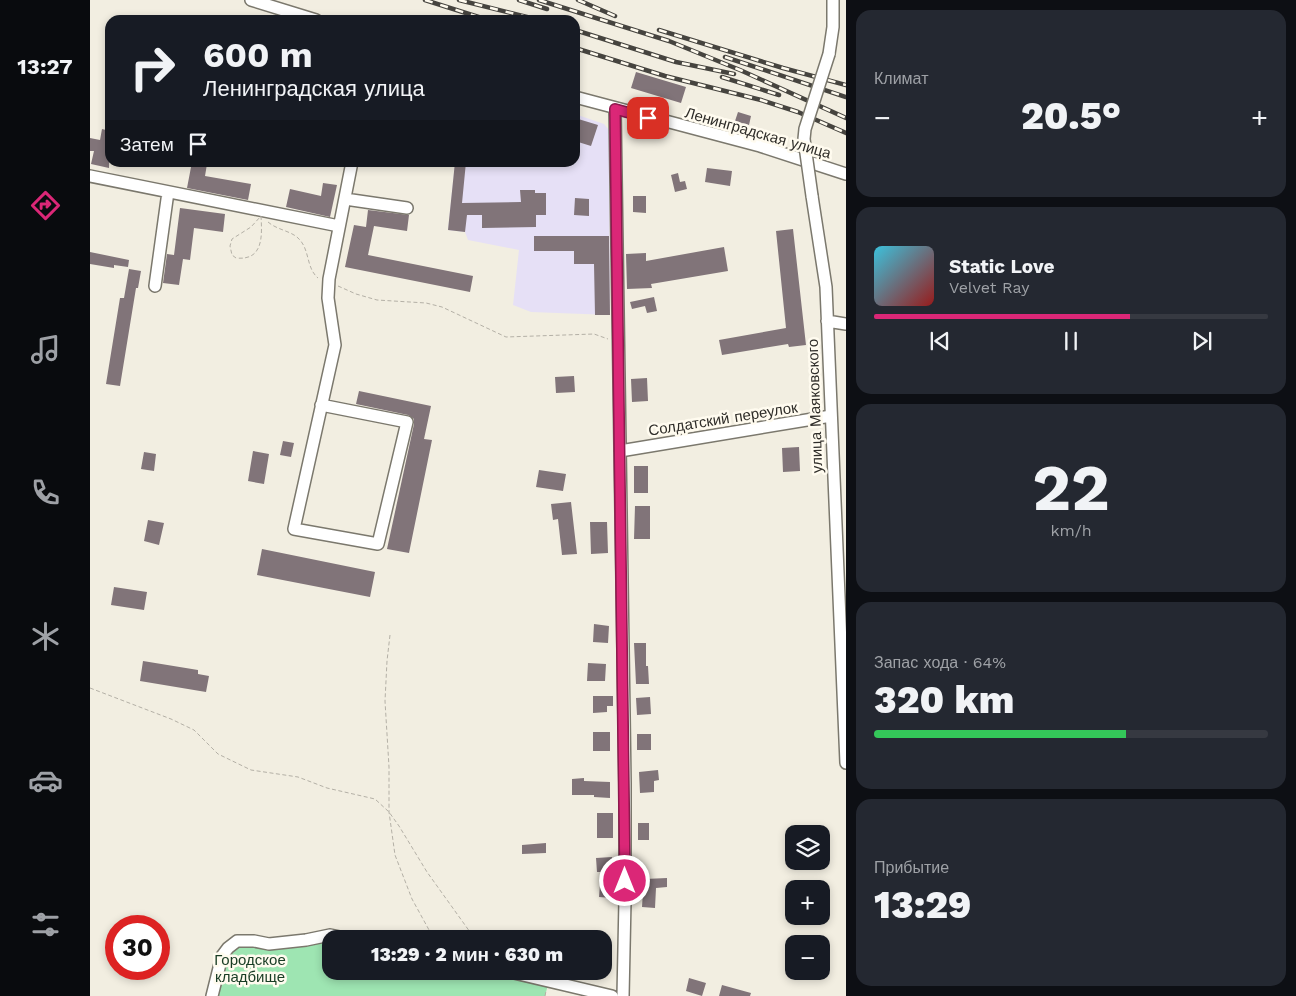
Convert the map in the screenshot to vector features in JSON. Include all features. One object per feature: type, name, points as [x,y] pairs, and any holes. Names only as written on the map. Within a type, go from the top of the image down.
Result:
[{"type":"street","points":[[251,0],[300,15]]},
{"type":"street","name":"улица Маяковского","points":[[833,0],[833,27],[829,54],[805,129],[804,139],[825,278],[846,762]]},
{"type":"street","name":"Ленинградская улица","points":[[580,98],[760,146],[846,174]]},
{"type":"street","points":[[615,109],[625,793],[623,996]]},
{"type":"street","points":[[321,405],[407,422],[378,544],[294,529],[321,405],[335,344],[328,298],[329,283],[351,167]]},
{"type":"street","points":[[90,176],[257,212],[339,226]]},
{"type":"street","points":[[154,286],[168,192]]},
{"type":"street","points":[[345,199],[407,208]]},
{"type":"street","points":[[827,321],[846,324]]},
{"type":"street","name":"Солдатский переулок","points":[[620,451],[831,416]]},
{"type":"street","points":[[212,996],[222,956],[237,941],[254,941],[269,944],[306,940],[322,936]]},
{"type":"street","points":[[544,980],[612,996]]},
{"type":"path","points":[[257,212],[279,230],[299,238],[306,249],[311,269],[315,276],[356,294],[377,300],[426,303],[442,307],[506,337],[594,334],[619,342]]},
{"type":"path","points":[[257,212],[261,232],[258,248],[249,258],[236,258],[232,255],[230,246],[232,239],[251,227],[257,212]]},
{"type":"path","points":[[390,635],[386,661],[385,701],[389,767],[389,812],[395,855],[412,899],[429,930]]},
{"type":"path","points":[[90,688],[171,719],[194,730],[218,754],[251,770],[298,778],[327,788],[375,799],[389,812],[427,872],[469,930]]},
{"type":"shaded area","points":[[580,116],[604,124],[609,130],[610,315],[531,312],[513,305],[519,250],[468,240],[465,232],[448,230],[455,167],[580,167]]},
{"type":"green space","name":"Городское кладбище","points":[[322,940],[322,980],[549,981],[545,996],[212,996],[228,948]]},
{"type":"building","points":[[636,72],[686,87],[681,103],[631,88]]},
{"type":"building","points":[[738,112],[751,116],[749,125],[735,121]]},
{"type":"building","points":[[580,120],[598,125],[591,146],[580,143]]},
{"type":"building","points":[[102,129],[105,130],[105,167],[109,168],[91,164],[94,151],[90,151],[90,138],[100,140]]},
{"type":"building","points":[[191,167],[206,167],[205,176],[251,184],[248,200],[187,188]]},
{"type":"building","points":[[454,167],[466,167],[462,203],[521,202],[520,190],[535,190],[535,193],[546,193],[546,215],[536,215],[536,227],[482,228],[482,215],[467,215],[465,232],[448,230]]},
{"type":"building","points":[[707,168],[732,171],[730,186],[705,182]]},
{"type":"building","points":[[678,173],[680,182],[685,181],[687,189],[675,192],[671,175]]},
{"type":"building","points":[[323,183],[337,185],[330,217],[286,207],[290,189],[321,196]]},
{"type":"building","points":[[633,196],[646,196],[646,213],[633,212]]},
{"type":"building","points":[[575,198],[589,199],[589,216],[574,215]]},
{"type":"building","points":[[180,208],[225,214],[223,232],[194,228],[190,260],[183,259],[179,285],[163,283],[167,254],[174,255]]},
{"type":"building","points":[[368,210],[409,215],[407,231],[374,226],[368,255],[473,276],[470,292],[345,267],[354,225],[366,227]]},
{"type":"building","points":[[793,229],[806,345],[789,347],[788,344],[722,355],[719,340],[786,328],[776,231]]},
{"type":"building","points":[[534,236],[609,236],[610,315],[595,315],[594,264],[574,264],[574,251],[534,251]]},
{"type":"building","points":[[724,247],[728,271],[651,284],[652,288],[627,289],[626,254],[646,253],[646,261]]},
{"type":"building","points":[[90,252],[129,260],[128,267],[114,265],[114,268],[90,264]]},
{"type":"building","points":[[129,269],[141,271],[138,288],[136,288],[120,386],[106,384],[120,298],[124,298]]},
{"type":"building","points":[[654,297],[657,311],[647,313],[645,306],[632,309],[630,302]]},
{"type":"building","points":[[574,376],[575,392],[556,393],[555,377]]},
{"type":"building","points":[[647,378],[648,401],[632,402],[631,379]]},
{"type":"building","points":[[359,391],[431,406],[424,439],[432,440],[409,553],[387,549],[414,419],[408,415],[356,404]]},
{"type":"building","points":[[283,441],[294,443],[291,457],[280,455]]},
{"type":"building","points":[[799,447],[800,471],[783,472],[782,448]]},
{"type":"building","points":[[253,451],[269,454],[264,484],[248,481]]},
{"type":"building","points":[[144,452],[156,454],[154,471],[141,469]]},
{"type":"building","points":[[634,466],[648,466],[648,493],[634,493]]},
{"type":"building","points":[[539,470],[566,474],[563,491],[536,487]]},
{"type":"building","points":[[571,502],[577,554],[562,555],[558,519],[553,520],[551,504]]},
{"type":"building","points":[[635,506],[650,506],[650,539],[634,539]]},
{"type":"building","points":[[148,520],[164,523],[159,545],[144,541]]},
{"type":"building","points":[[590,522],[607,522],[608,553],[591,554]]},
{"type":"building","points":[[262,549],[375,572],[370,597],[257,575]]},
{"type":"building","points":[[114,587],[147,592],[144,610],[111,605]]},
{"type":"building","points":[[594,624],[609,626],[608,643],[593,642]]},
{"type":"building","points":[[634,643],[646,643],[646,666],[648,666],[649,684],[636,684]]},
{"type":"building","points":[[143,661],[198,670],[198,674],[209,676],[206,692],[140,681]]},
{"type":"building","points":[[588,663],[606,664],[605,681],[587,681]]},
{"type":"building","points":[[593,696],[613,696],[613,706],[607,706],[607,712],[593,713]]},
{"type":"building","points":[[650,697],[651,714],[637,715],[636,698]]},
{"type":"building","points":[[593,732],[610,732],[610,751],[593,751]]},
{"type":"building","points":[[637,734],[651,734],[651,750],[637,750]]},
{"type":"building","points":[[658,770],[659,780],[654,781],[654,792],[640,793],[639,772]]},
{"type":"building","points":[[584,778],[584,781],[610,782],[610,798],[594,797],[594,795],[572,795],[572,779]]},
{"type":"building","points":[[597,813],[613,813],[613,838],[597,838]]},
{"type":"building","points":[[638,823],[649,823],[649,840],[638,840]]},
{"type":"building","points":[[546,843],[546,853],[522,854],[522,845]]},
{"type":"building","points":[[612,857],[613,898],[599,897],[601,872],[597,872],[596,858]]},
{"type":"building","points":[[667,878],[667,887],[656,888],[655,908],[642,907],[643,891],[646,892],[645,879]]},
{"type":"building","points":[[689,978],[706,983],[702,996],[686,991]]},
{"type":"building","points":[[722,985],[751,993],[750,996],[719,996]]},
{"type":"railway","points":[[425,0],[472,15]]},
{"type":"railway","points":[[459,0],[519,15]]},
{"type":"railway","points":[[519,0],[547,9]]},
{"type":"railway","points":[[539,0],[669,41],[740,70],[846,118]]},
{"type":"railway","points":[[578,0],[615,16]]},
{"type":"railway","points":[[659,30],[846,85]]},
{"type":"railway","points":[[580,32],[676,62],[734,74]]},
{"type":"railway","points":[[580,50],[665,76],[761,100],[798,112],[846,133]]},
{"type":"railway","points":[[725,57],[846,97]]},
{"type":"railway","points":[[722,77],[779,95]]},
{"type":"route","points":[[625,881],[615,109],[648,118]]}]
